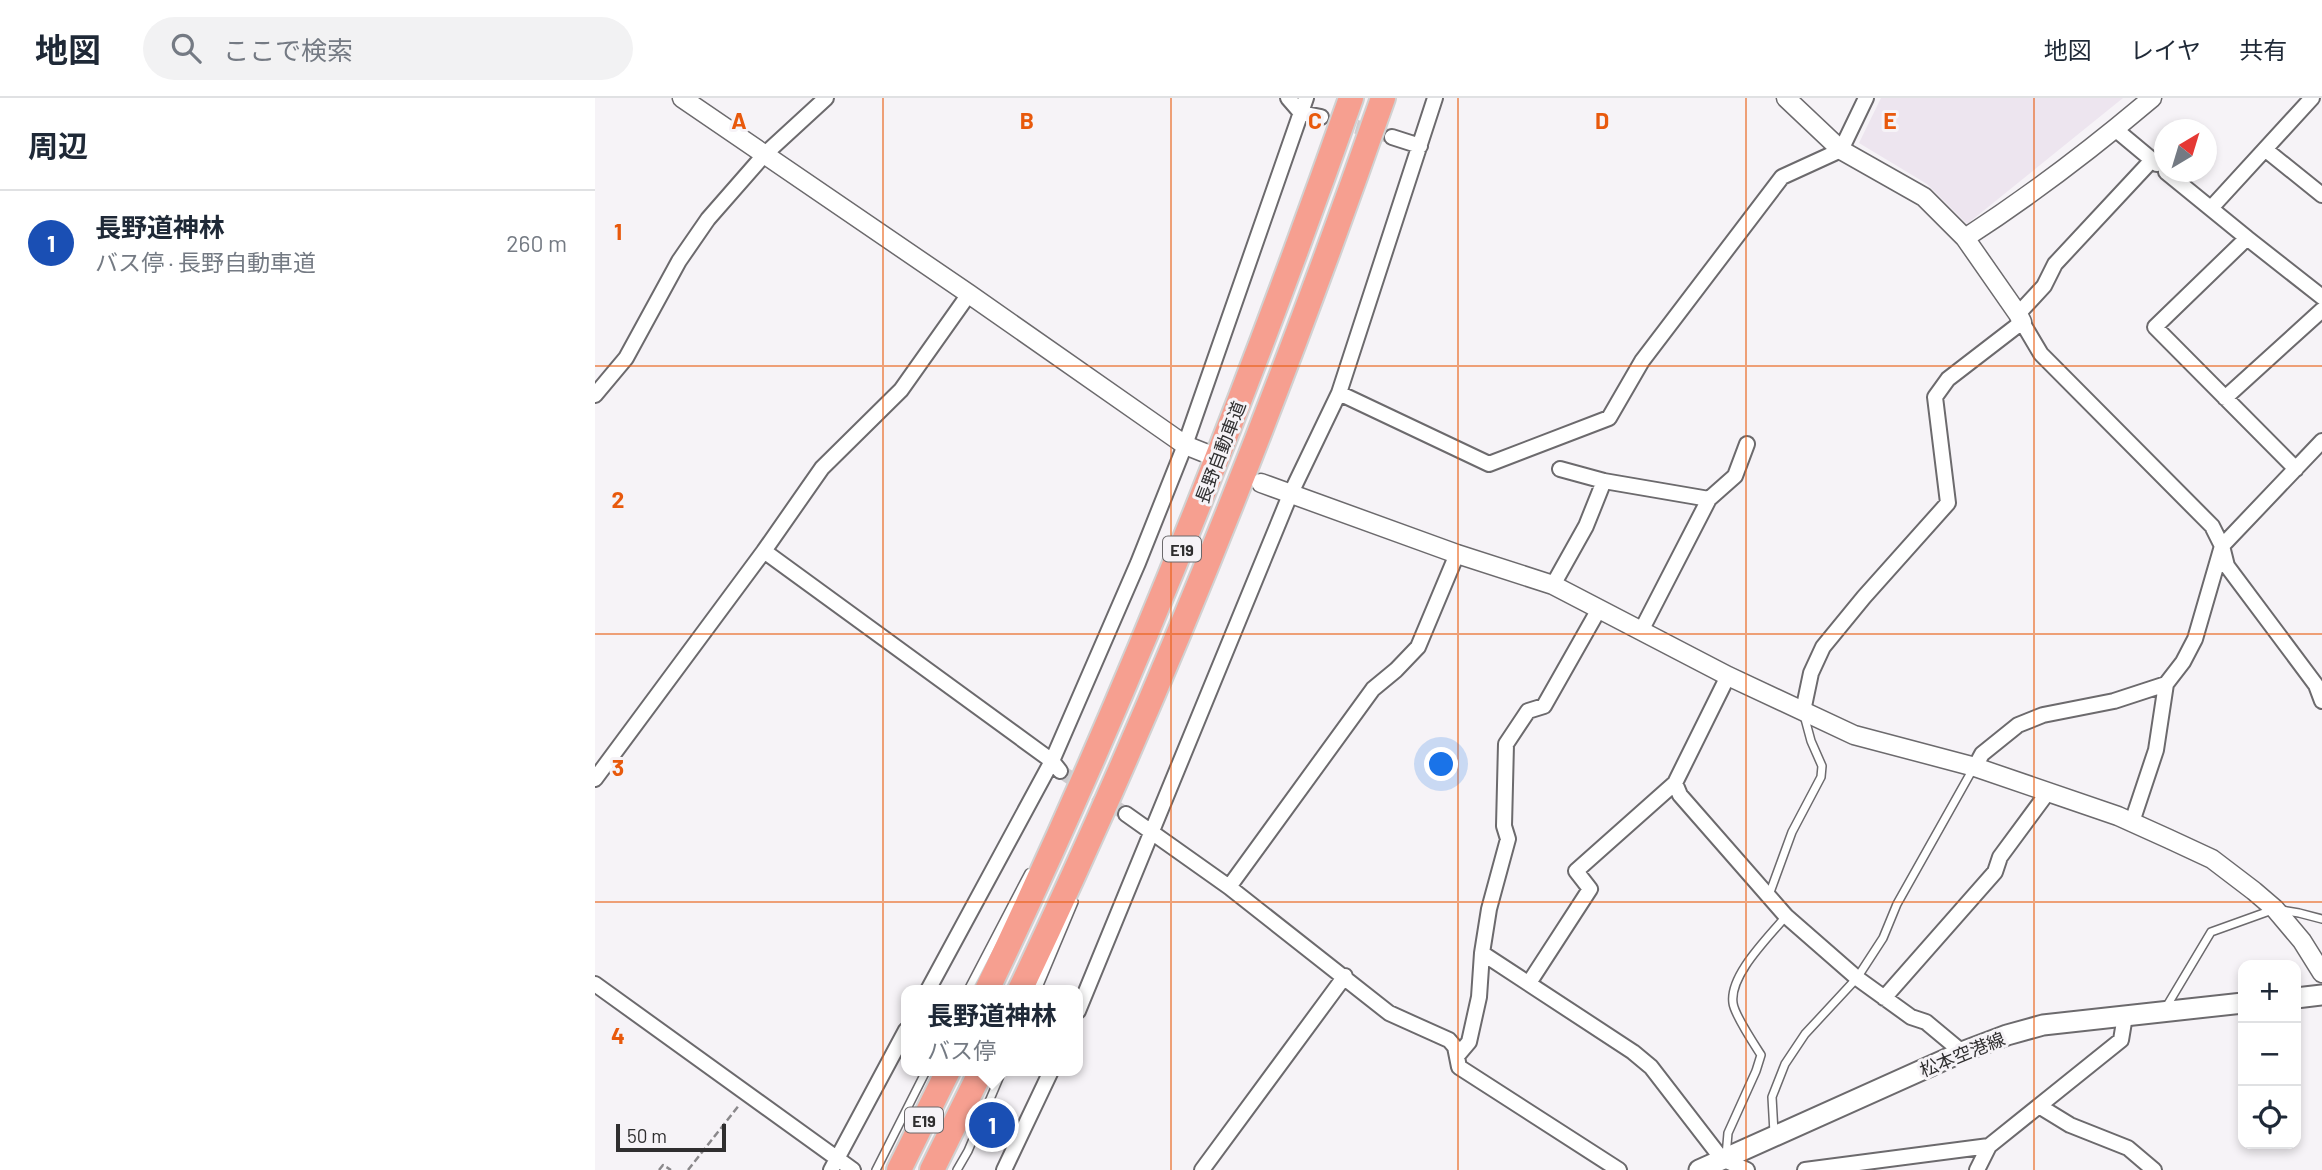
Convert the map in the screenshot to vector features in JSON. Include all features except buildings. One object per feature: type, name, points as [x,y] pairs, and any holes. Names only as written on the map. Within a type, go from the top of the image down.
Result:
[{"type":"highway","name":"長野自動車道","points":[[989,985],[1115,710],[1173,572],[1249,377],[1351,98]]},
{"type":"highway","name":"長野自動車道","points":[[1022,985],[1126,760],[1201,583],[1277,388],[1383,98]]},
{"type":"highway","name":"E19","points":[[899,1170],[946,1076]]},
{"type":"highway","name":"E19","points":[[932,1170],[979,1076]]},
{"type":"main road","points":[[2301,997],[2322,995]]},
{"type":"main road","name":"松本空港線","points":[[1699,1170],[1962,1052],[2007,1035],[2043,1026],[2238,1004]]},
{"type":"street","points":[[682,98],[1185,445],[1205,453]]},
{"type":"street","points":[[595,395],[626,358],[679,261],[708,219],[764,155],[826,98]]},
{"type":"street","points":[[1288,98],[1301,113],[1321,117]]},
{"type":"street","points":[[930,985],[1056,766],[1185,445],[1306,98]]},
{"type":"street","points":[[1083,999],[1290,495],[1339,393],[1435,98]]},
{"type":"street","points":[[1786,98],[1841,150],[1924,197],[1965,238],[2020,318],[2041,354],[2212,526],[2227,566],[2316,685],[2322,701]]},
{"type":"street","points":[[1339,393],[1489,464],[1609,418],[1642,361],[1782,177],[1841,150],[1866,98]]},
{"type":"street","points":[[1965,238],[1997,218],[2115,130],[2153,98]]},
{"type":"street","points":[[2212,207],[2312,98]]},
{"type":"street","points":[[1803,711],[1811,673],[1823,647],[1948,503],[1935,397],[1948,379],[2020,318],[2044,286],[2055,264],[2152,160],[2115,130]]},
{"type":"street","points":[[1392,137],[1420,146]]},
{"type":"street","points":[[2266,150],[2322,195]]},
{"type":"street","points":[[2179,182],[2322,297]]},
{"type":"street","points":[[2247,237],[2155,327],[2296,469]]},
{"type":"street","points":[[595,779],[822,468],[901,390],[969,294]]},
{"type":"street","points":[[2225,398],[2322,310]]},
{"type":"street","points":[[2132,822],[2156,750],[2166,684],[2183,662],[2195,639],[2222,547],[2322,441]]},
{"type":"street","points":[[1641,631],[1709,499],[1735,476],[1747,444]]},
{"type":"street","points":[[1560,469],[1604,481],[1709,499]]},
{"type":"street","points":[[1553,585],[1586,526],[1604,481]]},
{"type":"street","points":[[1261,483],[1457,554],[1553,585],[1728,676],[1854,735],[1975,767],[2132,822],[2212,859],[2254,891],[2275,909],[2302,941],[2322,973]]},
{"type":"street","points":[[764,551],[1056,766]]},
{"type":"street","points":[[1229,887],[1373,689],[1418,647],[1457,554]]},
{"type":"street","points":[[1458,1055],[1469,1042],[1479,997],[1489,909],[1508,839],[1504,827],[1506,744],[1528,711],[1544,706],[1599,609]]},
{"type":"street","points":[[1529,983],[1590,889],[1576,872],[1675,783],[1728,676]]},
{"type":"street","points":[[1975,767],[1982,754],[2018,725],[2043,715],[2115,701],[2166,684]]},
{"type":"street","points":[[1675,783],[1680,795],[1786,916],[1857,978],[1911,1017],[1926,1022],[1962,1052]]},
{"type":"street","points":[[1884,998],[1995,872],[2000,857],[2048,792]]},
{"type":"street","points":[[1126,814],[1229,887],[1389,1013],[1448,1040],[1455,1047],[1459,1067],[1619,1170]]},
{"type":"street","points":[[1482,953],[1651,1067],[1724,1158],[1747,1170]]},
{"type":"street","points":[[1202,1170],[1345,976]]},
{"type":"street","points":[[595,984],[749,1093],[834,1164],[853,1170]]},
{"type":"street","points":[[1977,1170],[1989,1146],[2121,1040],[2126,1016]]},
{"type":"street","points":[[834,1164],[901,1039]]},
{"type":"street","points":[[1004,1170],[1049,1076]]},
{"type":"street","points":[[2039,1105],[2070,1125],[2128,1148],[2154,1170]]},
{"type":"street","points":[[1805,1170],[1989,1146]]},
{"type":"lane","points":[[1069,791],[1115,710]]},
{"type":"lane","points":[[1769,895],[1792,832],[1821,777],[1822,766],[1811,741],[1803,711]]},
{"type":"lane","points":[[1107,821],[1126,760]]},
{"type":"lane","points":[[1774,1137],[1772,1097],[1785,1064],[1805,1034],[1857,978],[1884,938],[1897,904],[1975,767]]},
{"type":"lane","points":[[971,985],[1035,860]]},
{"type":"lane","points":[[1039,985],[1079,890]]},
{"type":"lane","points":[[2163,1012],[2211,932],[2275,909],[2322,919]]},
{"type":"lane","points":[[1724,1158],[1728,1133],[1761,1055],[1733,1004],[1734,986],[1743,970],[1786,916]]},
{"type":"lane","points":[[876,1170],[923,1076]]},
{"type":"lane","points":[[957,1170],[968,1151],[1000,1076]]},
{"type":"path","points":[[688,1170],[749,1093]]},
{"type":"path","points":[[659,1170],[663,1166],[671,1170]]},
{"type":"shaded area","points":[[1881,98],[2123,98],[1967,224],[1927,184],[1859,143]]},
{"type":"tunnel","points":[[1336,121],[1392,137]]},
{"type":"tunnel","points":[[1060,771],[1126,814]]},
{"type":"place","name":"長野道神林","points":[[992,1125]]}]
